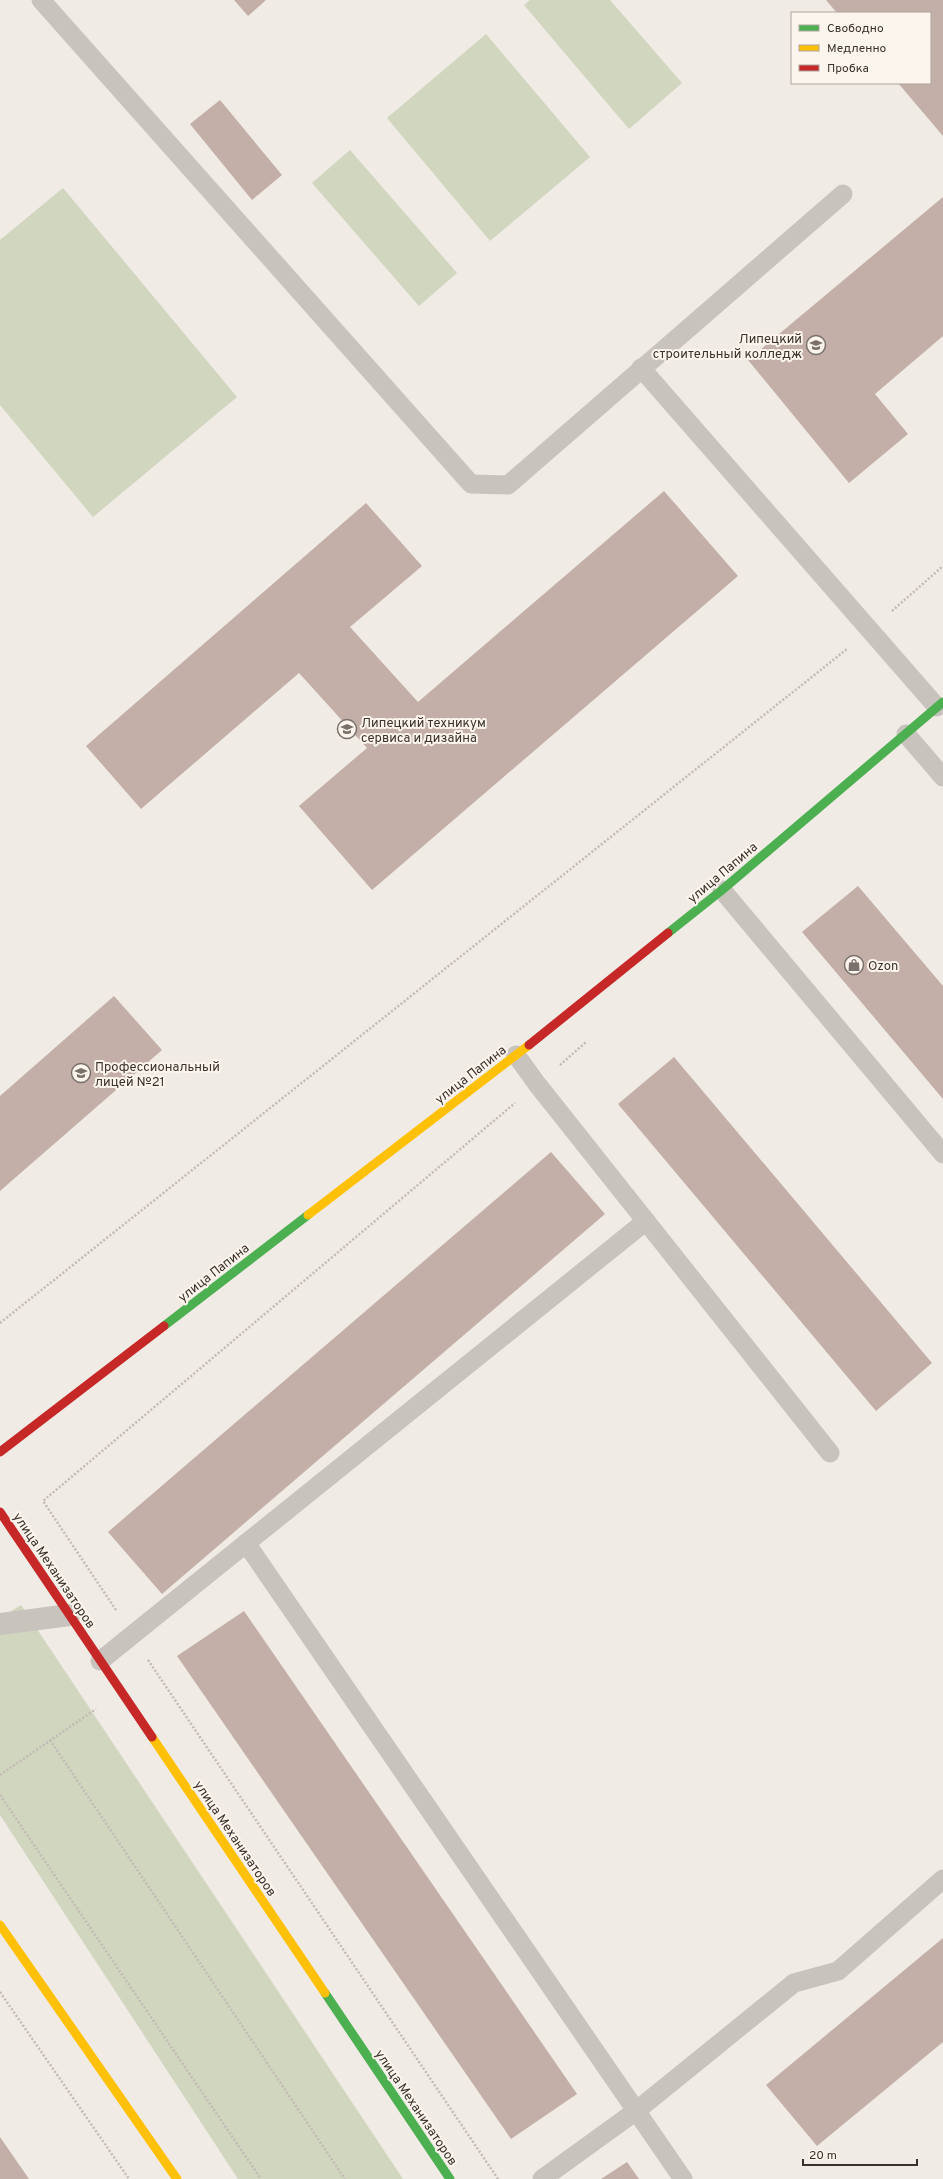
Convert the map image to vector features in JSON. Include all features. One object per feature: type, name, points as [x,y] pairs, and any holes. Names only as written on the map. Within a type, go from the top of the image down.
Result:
[{"type":"street","name":"улица Папина","points":[[0,1452],[516,1055],[722,890],[940,705]]},
{"type":"street","name":"улица Механизаторов","points":[[0,1512],[450,2179]]},
{"type":"street","points":[[0,1624],[69,1615]]},
{"type":"street","points":[[0,1925],[177,2179]]},
{"type":"lane","points":[[41,0],[471,484],[508,485],[843,194]]},
{"type":"lane","points":[[642,368],[870,630],[940,705]]},
{"type":"lane","points":[[906,734],[943,777]]},
{"type":"lane","points":[[722,890],[943,1154]]},
{"type":"lane","points":[[516,1055],[536,1084],[830,1454]]},
{"type":"lane","points":[[100,1660],[646,1221]]},
{"type":"lane","points":[[246,1543],[683,2179]]},
{"type":"lane","points":[[542,2179],[636,2111],[794,1983],[838,1970],[943,1879]]},
{"type":"path","points":[[0,1323],[870,630],[943,566]]},
{"type":"path","points":[[0,1775],[121,1692]]},
{"type":"path","points":[[50,1740],[345,2179]]},
{"type":"path","points":[[0,1795],[261,2179]]},
{"type":"path","points":[[0,1992],[129,2179]]},
{"type":"green space","points":[[530,0],[610,0],[682,83],[629,129],[524,5]]},
{"type":"green space","points":[[486,34],[590,157],[490,241],[387,118]]},
{"type":"green space","points":[[350,150],[457,273],[419,306],[312,183]]},
{"type":"green space","points":[[63,188],[237,397],[93,517],[0,405],[0,240]]},
{"type":"green space","points":[[21,1605],[403,2179],[238,2179],[0,1815],[0,1618]]},
{"type":"building","points":[[234,0],[266,0],[248,16]]},
{"type":"building","points":[[826,0],[943,0],[943,136],[899,84],[931,84],[931,12],[836,12]]},
{"type":"building","points":[[220,100],[282,175],[252,200],[190,124]]},
{"type":"building","points":[[943,197],[943,336],[875,394],[908,434],[849,483],[748,360]]},
{"type":"building","points":[[664,491],[738,576],[372,890],[299,806],[367,748],[299,673],[141,809],[86,746],[366,503],[422,566],[350,627],[418,702]]},
{"type":"building","points":[[858,886],[943,986],[943,1099],[802,932]]},
{"type":"building","name":"Профессиональный лицей №21","points":[[114,996],[162,1050],[0,1191],[0,1096]]},
{"type":"building","points":[[674,1057],[932,1363],[876,1411],[618,1104]]},
{"type":"building","points":[[551,1152],[605,1214],[162,1594],[108,1532]]},
{"type":"building","points":[[244,1611],[577,2094],[511,2139],[177,1656]]},
{"type":"building","points":[[943,1938],[943,2042],[817,2146],[766,2085]]},
{"type":"building","points":[[0,2137],[29,2179],[0,2179]]},
{"type":"building","points":[[627,2162],[639,2179],[601,2179]]},
{"type":"traffic: fast","points":[[668,933],[722,890],[943,702]]},
{"type":"traffic: fast","points":[[164,1326],[308,1215]]},
{"type":"traffic: fast","points":[[325,1993],[450,2179]]},
{"type":"traffic: slow","points":[[308,1215],[529,1045]]},
{"type":"traffic: slow","points":[[152,1737],[325,1993]]},
{"type":"traffic: slow","points":[[0,1925],[177,2179]]},
{"type":"traffic: jam","points":[[529,1045],[668,933]]},
{"type":"traffic: jam","points":[[0,1452],[164,1326]]},
{"type":"traffic: jam","points":[[0,1512],[152,1737]]},
{"type":"place","name":"Липецкий строительный колледж","points":[[816,345]]},
{"type":"place","name":"Липецкий техникум сервиса и дизайна","points":[[347,729]]},
{"type":"place","name":"Ozon","points":[[854,965]]},
{"type":"place","name":"Профессиональный лицей №21","points":[[81,1073]]}]
